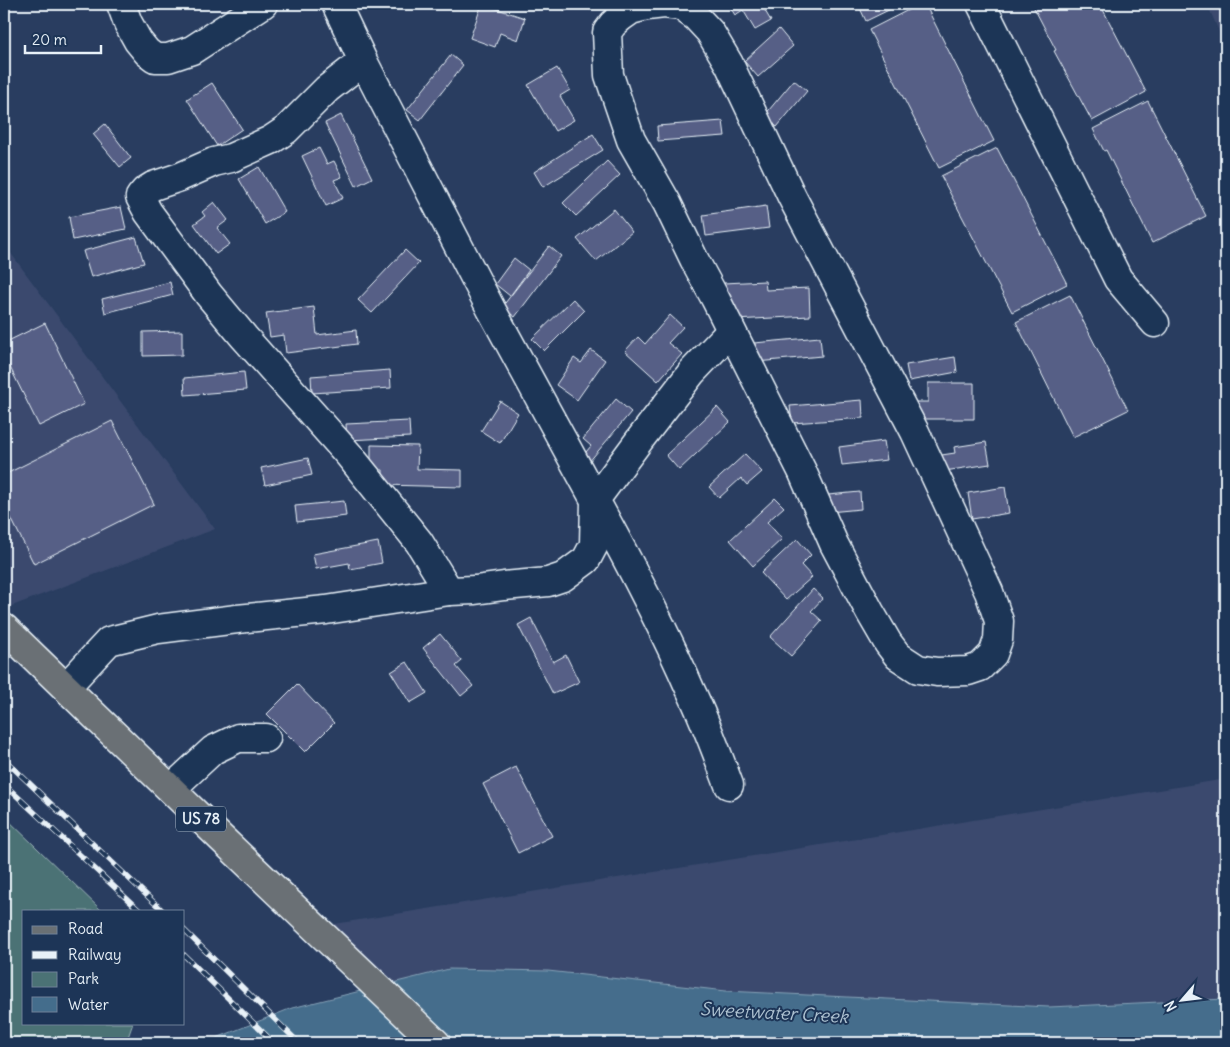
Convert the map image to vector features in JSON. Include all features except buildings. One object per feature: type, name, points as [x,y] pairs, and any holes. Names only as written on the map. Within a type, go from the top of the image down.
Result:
[{"type":"main road","name":"US 78","points":[[4,628],[436,1043]]},
{"type":"street","points":[[121,4],[128,23],[138,41],[146,52],[155,58],[168,58],[192,50],[263,4]]},
{"type":"street","points":[[336,4],[491,309],[627,558],[691,690],[730,785]]},
{"type":"street","points":[[664,4],[681,6],[696,16],[710,32],[729,64],[792,196],[915,432],[989,592],[999,621],[998,640],[993,654],[980,667],[968,671],[937,672],[918,669],[898,656],[870,612],[834,544],[802,471],[731,331],[667,203],[631,140],[609,75],[608,32],[613,24],[631,10],[664,4]]},
{"type":"street","points":[[981,4],[1118,279],[1155,323]]},
{"type":"street","points":[[363,60],[327,89],[286,130],[271,140],[231,158],[214,162],[180,177],[153,186],[140,197],[148,212],[209,295],[349,455],[419,542],[449,591]]},
{"type":"street","points":[[66,687],[109,641],[158,628],[326,610],[449,591],[548,582],[563,577],[586,560],[594,545],[595,500],[692,372],[731,331]]},
{"type":"street","points":[[171,789],[213,750],[238,738],[266,738]]},
{"type":"shaded area","points":[[1207,4],[1226,4],[1226,47]]},
{"type":"shaded area","points":[[4,244],[215,529],[4,609]]},
{"type":"shaded area","points":[[1226,779],[1226,1043],[437,1043],[316,927]]},
{"type":"green space","points":[[4,816],[101,910],[22,910],[22,1024],[133,1024],[126,1043],[4,1043]]},
{"type":"water","name":"Sweetwater Creek","points":[[449,969],[548,971],[726,991],[1049,1007],[1226,999],[1226,1043],[204,1043],[292,1008]]},
{"type":"railway","points":[[4,759],[162,910]]},
{"type":"railway","points":[[4,784],[139,910]]},
{"type":"railway","points":[[185,931],[299,1043]]},
{"type":"railway","points":[[185,956],[274,1043]]}]
